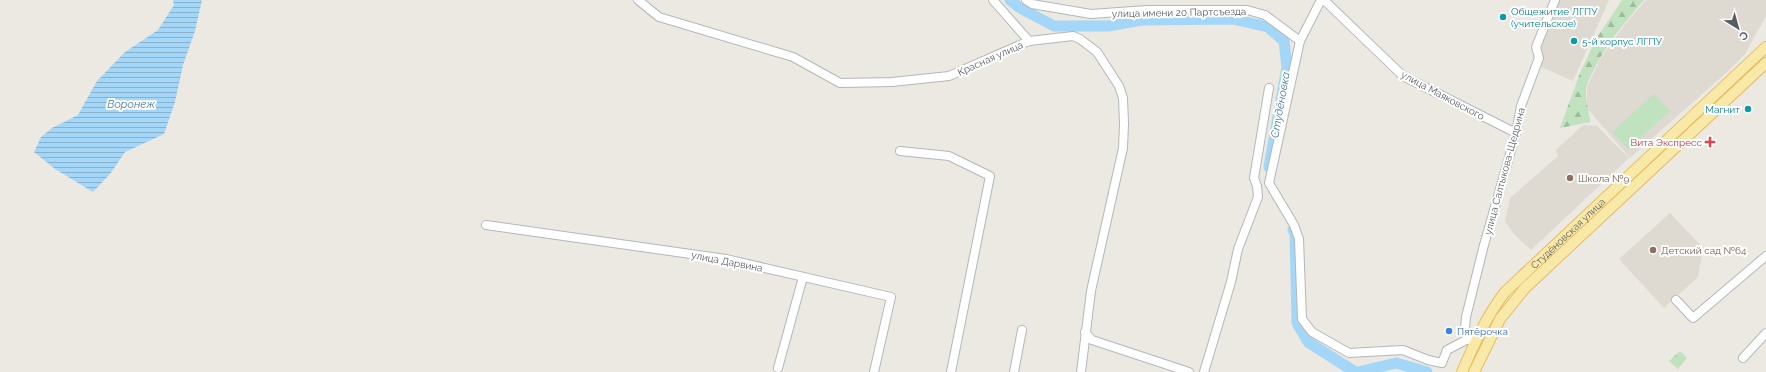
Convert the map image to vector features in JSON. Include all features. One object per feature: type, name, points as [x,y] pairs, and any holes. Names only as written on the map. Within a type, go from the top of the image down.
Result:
[{"type":"main road","name":"Студёновская улица","points":[[1462,372],[1471,344],[1495,305],[1521,276],[1766,47]]},
{"type":"main road","name":"Студёновская улица","points":[[1474,372],[1500,319],[1525,288],[1766,63]]},
{"type":"street","name":"Красная улица","points":[[638,0],[660,17],[793,56],[840,83],[892,82],[949,76],[1029,41],[1073,36],[1080,39],[1097,52],[1119,86],[1123,98],[1123,148],[1091,291],[1081,372]]},
{"type":"street","points":[[992,0],[1029,41]]},
{"type":"street","name":"улица имени 20 Партсъезда","points":[[1026,0],[1032,4],[1091,14],[1147,10],[1247,10],[1265,15],[1300,41]]},
{"type":"street","points":[[1321,0],[1300,41],[1269,183],[1294,225],[1299,239],[1302,319],[1312,332],[1349,354],[1403,350],[1428,360],[1442,363],[1447,350],[1471,344]]},
{"type":"street","name":"улица Маяковского","points":[[1324,0],[1403,76],[1516,133]]},
{"type":"street","name":"улица Салтыкова-Щедрина","points":[[1471,344],[1465,328],[1466,317],[1484,245],[1516,133],[1521,106],[1539,58],[1536,47],[1555,0]]},
{"type":"street","points":[[1204,372],[1231,282],[1238,249],[1258,197],[1257,186],[1254,178],[1268,88]]},
{"type":"street","points":[[900,151],[949,156],[990,176],[951,372]]},
{"type":"street","name":"улица Дарвина","points":[[486,226],[726,259],[891,298],[874,372]]},
{"type":"street","points":[[1676,300],[1693,318],[1766,256]]},
{"type":"street","points":[[778,368],[803,277]]},
{"type":"street","points":[[1014,372],[1022,330]]},
{"type":"street","points":[[1085,332],[1092,340],[1189,372]]},
{"type":"street","points":[[1743,358],[1766,333]]},
{"type":"shaded area","points":[[1558,0],[1609,0],[1573,81],[1539,66],[1542,53],[1541,41]]},
{"type":"shaded area","points":[[1646,0],[1766,0],[1766,16],[1745,54],[1727,72],[1630,158],[1587,108],[1587,87],[1600,59],[1626,23]]},
{"type":"shaded area","name":"Школа №9","points":[[1583,125],[1597,126],[1629,158],[1531,250],[1514,234],[1505,222],[1510,198],[1558,156],[1556,150]]},
{"type":"shaded area","points":[[1670,213],[1703,248],[1698,277],[1664,308],[1619,259]]},
{"type":"green space","points":[[1622,0],[1644,0],[1608,45],[1586,86],[1590,122],[1560,128],[1580,73],[1596,39]]},
{"type":"green space","points":[[1654,94],[1670,111],[1628,149],[1612,132]]},
{"type":"green space","points":[[1680,351],[1687,358],[1678,369],[1669,361]]},
{"type":"water","name":"Воронеж","points":[[173,0],[202,0],[195,31],[183,65],[175,102],[164,134],[125,152],[110,174],[93,192],[55,169],[34,152],[41,137],[52,128],[78,115],[97,81],[125,52],[158,30],[174,5]]},
{"type":"waterway","name":"Студёновка","points":[[1010,0],[1020,8],[1054,26],[1108,26],[1142,20],[1233,19],[1268,27],[1284,41],[1287,67],[1269,167]]},
{"type":"waterway","name":"Студёновка","points":[[1293,230],[1295,232],[1297,323],[1308,342],[1355,372]]},
{"type":"waterway","name":"Студёновка","points":[[1358,372],[1396,363],[1427,372]]},
{"type":"place","name":"Общежитие ЛГПУ (учительское)","points":[[1503,17]]},
{"type":"place","name":"5-й корпус ЛГПУ","points":[[1574,41]]},
{"type":"place","name":"Магнит","points":[[1748,109]]},
{"type":"place","name":"Вита Экспресс","points":[[1710,142]]},
{"type":"place","name":"Школа №9","points":[[1570,178]]},
{"type":"place","name":"Детский сад №64","points":[[1653,250]]},
{"type":"place","name":"Пятёрочка","points":[[1449,331]]}]
